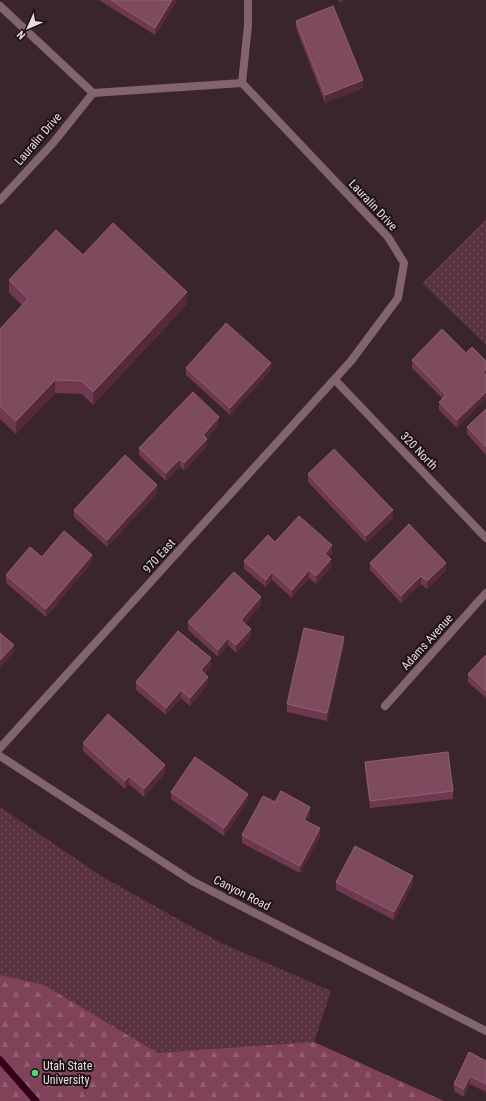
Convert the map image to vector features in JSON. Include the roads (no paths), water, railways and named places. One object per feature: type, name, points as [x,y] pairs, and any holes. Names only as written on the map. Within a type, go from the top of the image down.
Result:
[{"type":"street","points":[[0,6],[93,93],[242,83],[248,25],[248,0]]},
{"type":"street","name":"Lauralin Drive","points":[[242,83],[388,237],[404,263],[398,298],[335,380]]},
{"type":"street","name":"Lauralin Drive","points":[[0,200],[53,143],[93,93]]},
{"type":"street","name":"320 North","points":[[335,380],[486,538]]},
{"type":"street","name":"970 East","points":[[0,748],[335,380]]},
{"type":"street","name":"Adams Avenue","points":[[385,706],[486,593]]},
{"type":"street","name":"Canyon Road","points":[[0,756],[192,881],[486,1031]]},
{"type":"waterway","points":[[0,1060],[36,1101]]},
{"type":"place","name":"Utah State University","points":[[35,1073]]}]
